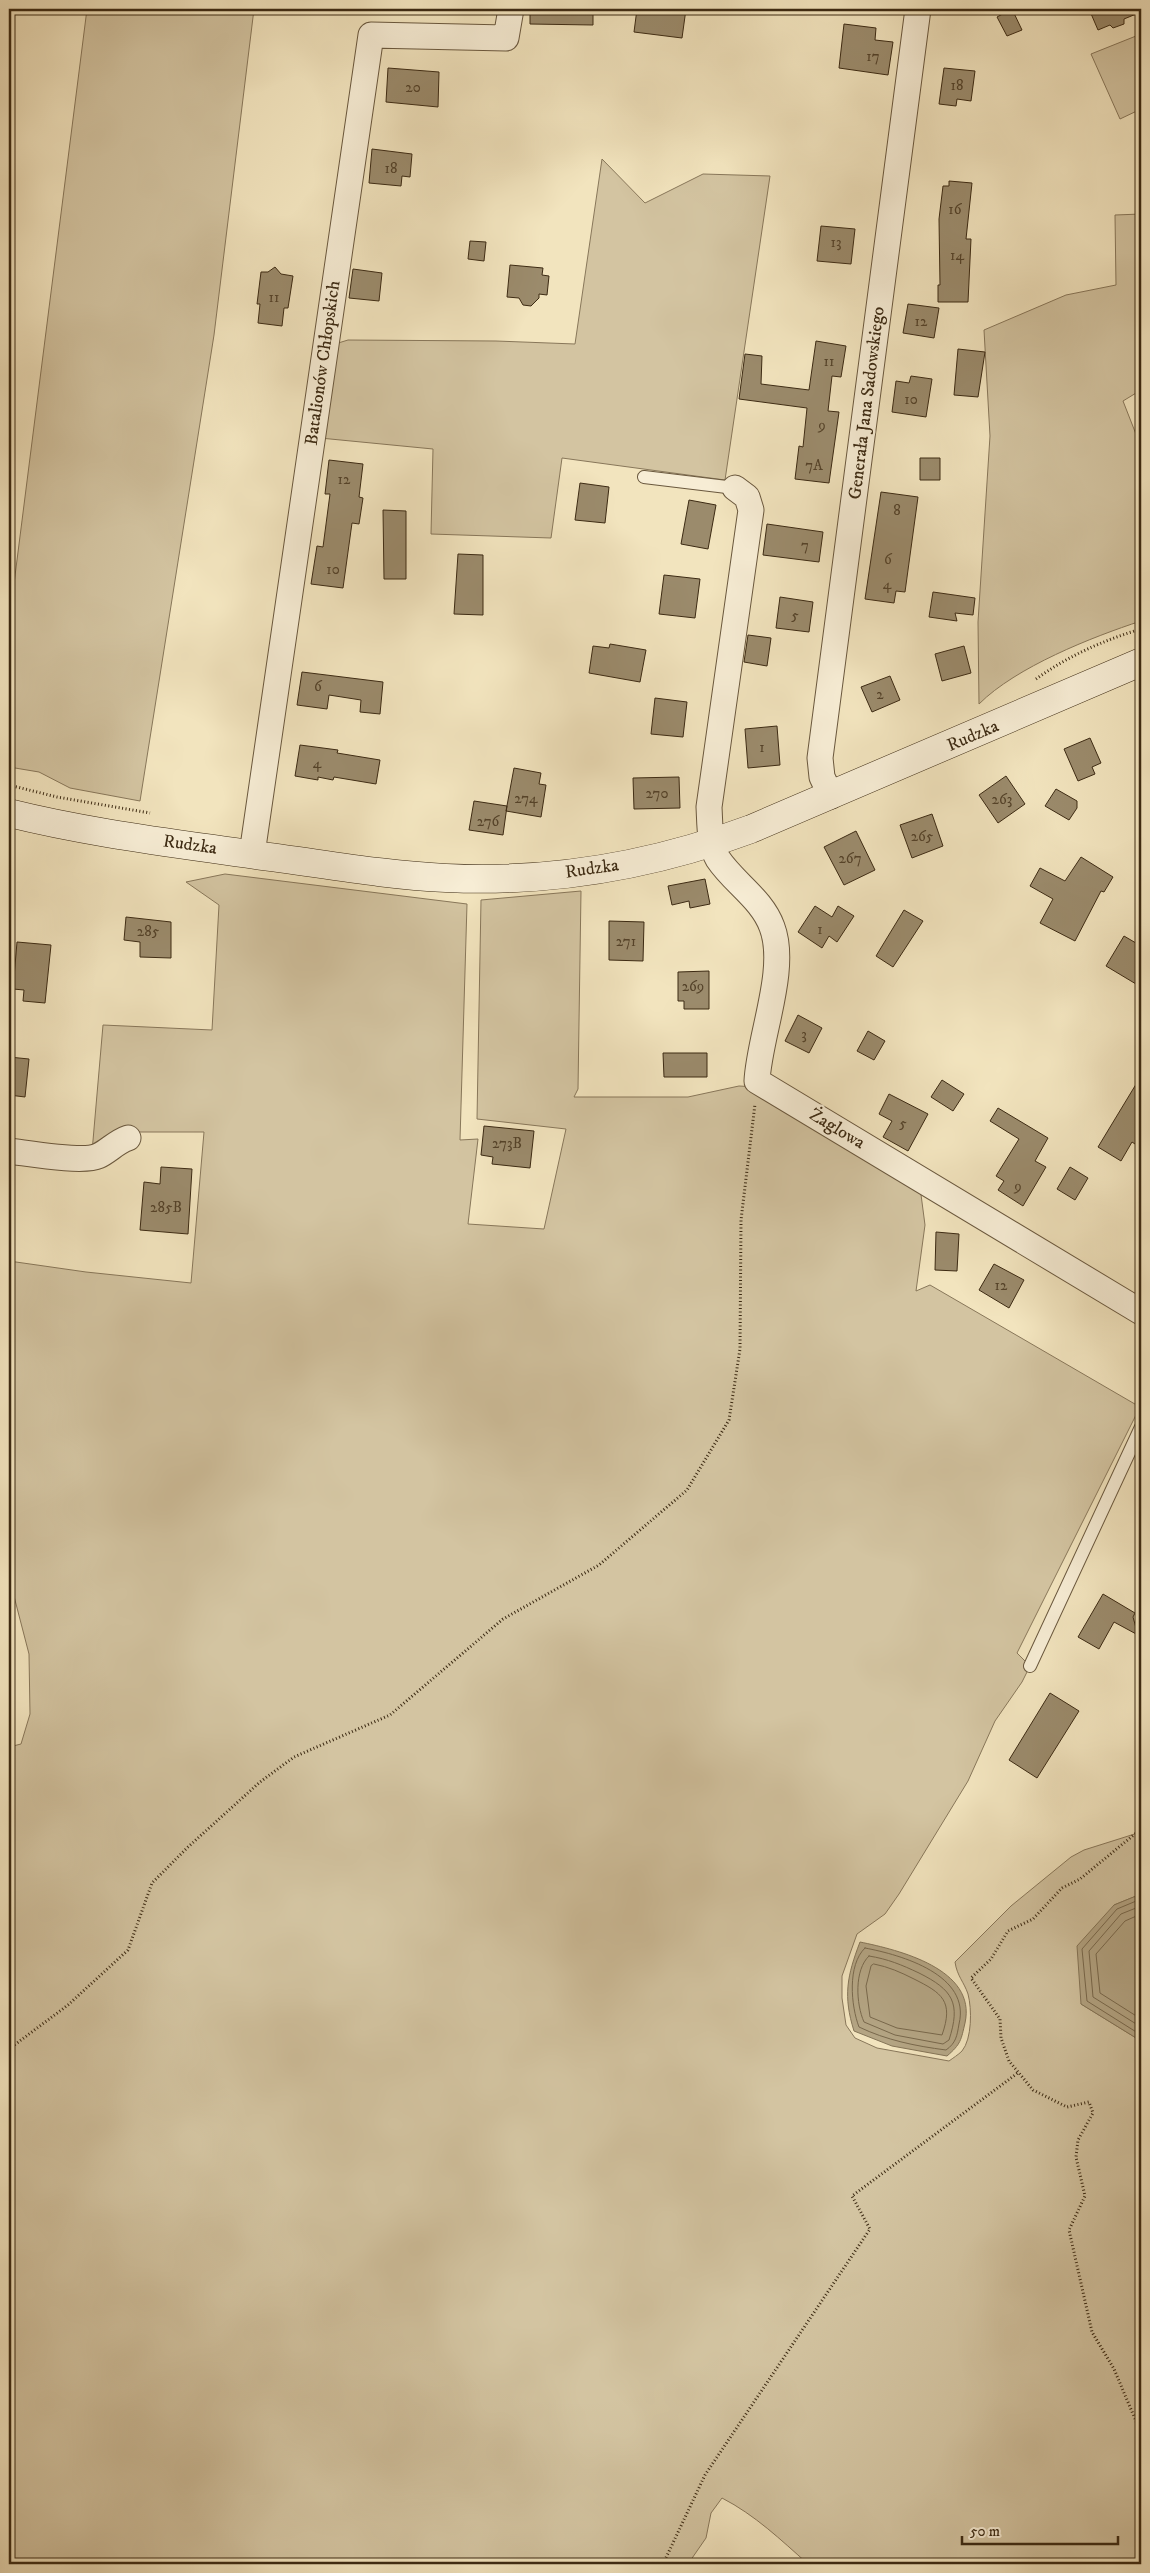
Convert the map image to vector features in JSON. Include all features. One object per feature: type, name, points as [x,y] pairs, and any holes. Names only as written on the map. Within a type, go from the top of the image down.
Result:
[{"type":"main road","name":"Rudzka","points":[[9,813],[71,826],[401,875],[490,879],[603,869],[652,859],[712,842],[831,796],[1141,662]]},
{"type":"street","name":"Batalionów Chłopskich","points":[[252,854],[371,35],[506,38],[511,9]]},
{"type":"street","name":"Generała Jana Sadowskiego","points":[[831,796],[822,776],[820,758],[918,9]]},
{"type":"street","points":[[734,488],[747,497],[751,510],[709,807],[712,842],[718,858],[763,909],[774,935],[776,949],[773,993],[758,1062],[757,1081]]},
{"type":"street","name":"Żaglowa","points":[[757,1081],[1141,1312]]},
{"type":"street","points":[[9,1151],[84,1158],[98,1156],[116,1143],[128,1138]]},
{"type":"lane","points":[[644,477],[734,488]]},
{"type":"lane","points":[[1030,1666],[1141,1427]]},
{"type":"path","points":[[1034,680],[1062,661],[1141,629]]},
{"type":"path","points":[[9,785],[57,797],[154,814]]},
{"type":"path","points":[[9,2049],[68,2005],[128,1950],[152,1883],[188,1847],[260,1782],[294,1757],[390,1715],[503,1619],[599,1565],[687,1490],[729,1420],[740,1349],[741,1220],[757,1081]]},
{"type":"path","points":[[1141,1829],[1080,1879],[1062,1888],[1033,1919],[1008,1931],[991,1959],[971,1978],[1000,2019],[1001,2038],[1009,2061],[1033,2090],[1067,2107],[1089,2102],[1093,2113],[1078,2140],[1076,2156],[1085,2196],[1069,2230],[1092,2332],[1114,2369],[1141,2433]]},
{"type":"path","points":[[663,2564],[705,2475],[870,2229],[852,2196],[1019,2072]]},
{"type":"shaded area","points":[[87,9],[254,9],[214,335],[140,801],[70,788],[39,772],[9,767],[9,623]]},
{"type":"shaded area","points":[[1141,34],[1141,109],[1120,119],[1091,54]]},
{"type":"shaded area","points":[[602,159],[645,203],[703,174],[770,176],[725,480],[562,458],[551,538],[431,534],[433,449],[320,438],[335,344],[348,340],[496,341],[575,344]]},
{"type":"shaded area","points":[[1141,214],[1141,390],[1123,401],[1141,447],[1141,621],[1078,645],[1034,666],[995,690],[979,704],[978,622],[990,436],[984,330],[1066,295],[1116,285],[1115,215]]},
{"type":"shaded area","points":[[225,874],[467,904],[460,1140],[478,1139],[468,1224],[544,1229],[566,1129],[477,1119],[481,900],[581,891],[578,1089],[574,1097],[688,1097],[739,1086],[757,1087],[920,1187],[925,1225],[916,1291],[930,1285],[1140,1407],[1017,1653],[1030,1666],[1022,1682],[995,1721],[968,1781],[899,1894],[885,1914],[857,1934],[842,1976],[842,1998],[846,2025],[855,2038],[877,2048],[949,2061],[962,2051],[965,2046],[970,2024],[968,1994],[957,1971],[955,1962],[1011,1906],[1071,1857],[1084,1850],[1141,1832],[1141,1894],[1114,1905],[1081,2004],[1141,2041],[1141,2564],[808,2564],[757,2520],[722,2498],[711,2513],[706,2538],[688,2564],[9,2564],[9,1747],[21,1744],[30,1714],[29,1654],[9,1577],[9,1261],[86,1272],[191,1283],[204,1132],[117,1132],[92,1152],[103,1025],[212,1030],[219,905],[186,882]]},
{"type":"water","points":[[1141,1894],[1141,2041],[1081,2004],[1077,1946],[1114,1905]]},
{"type":"water","points":[[860,1942],[895,1950],[932,1965],[947,1976],[959,1989],[966,2004],[965,2023],[960,2041],[947,2056],[892,2046],[854,2031],[848,2007],[848,1986],[852,1965]]},
{"type":"building","points":[[530,9],[593,9],[593,25],[530,24]]},
{"type":"building","points":[[637,9],[686,9],[682,38],[634,32]]},
{"type":"building","points":[[1012,9],[1022,30],[1007,36],[997,17]]},
{"type":"building","points":[[1089,9],[1141,9],[1141,12],[1124,19],[1124,24],[1113,28],[1110,25],[1098,30]]},
{"type":"building","points":[[844,24],[876,28],[875,40],[893,42],[888,75],[839,68]]},
{"type":"building","points":[[388,68],[439,72],[438,107],[386,102]]},
{"type":"building","points":[[944,68],[975,71],[971,101],[957,99],[956,106],[939,104]]},
{"type":"building","points":[[372,149],[412,154],[410,177],[402,176],[401,186],[369,183]]},
{"type":"building","points":[[949,181],[972,183],[966,239],[971,239],[968,302],[938,302],[938,285],[940,285],[939,219],[943,186],[949,186]]},
{"type":"building","points":[[821,226],[855,229],[851,264],[817,261]]},
{"type":"building","points":[[470,241],[486,242],[484,261],[468,259]]},
{"type":"building","points":[[510,265],[543,268],[542,275],[549,276],[547,295],[539,294],[539,298],[531,306],[523,305],[519,298],[507,297]]},
{"type":"building","points":[[275,267],[281,274],[293,276],[288,308],[284,308],[282,326],[258,323],[260,304],[257,304],[261,272],[268,272]]},
{"type":"building","points":[[353,269],[382,273],[379,301],[349,298]]},
{"type":"building","points":[[908,304],[939,308],[934,338],[903,333]]},
{"type":"building","points":[[816,341],[846,346],[841,377],[832,376],[828,411],[839,412],[829,483],[795,479],[799,446],[803,447],[807,408],[739,399],[745,354],[762,356],[761,384],[809,390]]},
{"type":"building","points":[[958,349],[985,352],[978,397],[954,395]]},
{"type":"building","points":[[911,376],[932,379],[926,417],[892,412],[896,381],[909,383]]},
{"type":"building","points":[[920,458],[940,458],[940,480],[920,480]]},
{"type":"building","points":[[329,460],[363,464],[359,497],[363,498],[359,524],[352,523],[343,588],[311,584],[317,546],[323,547],[330,494],[325,494]]},
{"type":"building","points":[[580,483],[609,487],[605,523],[575,520]]},
{"type":"building","points":[[881,492],[918,497],[905,592],[896,591],[894,603],[865,599]]},
{"type":"building","points":[[689,500],[716,505],[708,549],[681,544]]},
{"type":"building","points":[[383,510],[406,511],[406,579],[384,579]]},
{"type":"building","points":[[767,524],[823,532],[819,562],[763,555]]},
{"type":"building","points":[[458,554],[483,555],[483,615],[454,614]]},
{"type":"building","points":[[664,575],[700,579],[695,618],[659,614]]},
{"type":"building","points":[[933,592],[975,598],[973,615],[955,613],[957,621],[929,617]]},
{"type":"building","points":[[780,597],[813,602],[809,632],[776,628]]},
{"type":"building","points":[[748,635],[771,638],[767,666],[744,662]]},
{"type":"building","points":[[610,644],[646,650],[640,682],[589,673],[593,646],[609,648]]},
{"type":"building","points":[[964,646],[971,673],[942,681],[935,654]]},
{"type":"building","points":[[302,672],[383,682],[380,714],[360,712],[361,700],[329,695],[327,709],[297,705]]},
{"type":"building","points":[[890,676],[900,700],[872,712],[861,687]]},
{"type":"building","points":[[655,698],[687,702],[683,737],[651,734]]},
{"type":"building","points":[[777,726],[780,765],[748,768],[745,729]]},
{"type":"building","points":[[1090,738],[1101,763],[1092,767],[1095,774],[1078,781],[1064,749]]},
{"type":"building","points":[[300,745],[338,750],[337,753],[380,760],[376,784],[334,777],[333,780],[318,777],[318,780],[295,776]]},
{"type":"building","points":[[514,768],[541,773],[539,784],[546,785],[541,817],[506,811]]},
{"type":"building","points":[[1006,776],[1025,804],[998,823],[979,795]]},
{"type":"building","points":[[679,777],[680,808],[634,809],[633,778]]},
{"type":"building","points":[[1056,789],[1077,801],[1077,808],[1069,820],[1045,806]]},
{"type":"building","points":[[474,801],[507,806],[503,835],[469,830]]},
{"type":"building","points":[[932,814],[943,846],[912,858],[900,825]]},
{"type":"building","points":[[856,831],[875,870],[844,885],[824,847]]},
{"type":"building","points":[[1081,857],[1113,877],[1104,892],[1101,891],[1075,941],[1040,923],[1053,899],[1030,886],[1040,868],[1065,881]]},
{"type":"building","points":[[705,879],[710,904],[690,908],[689,901],[672,905],[668,886]]},
{"type":"building","points":[[815,906],[832,917],[838,906],[854,916],[837,942],[829,936],[822,948],[798,932]]},
{"type":"building","points":[[904,910],[923,921],[893,967],[876,956]]},
{"type":"building","points":[[126,917],[171,922],[171,958],[140,957],[140,942],[124,940]]},
{"type":"building","points":[[609,921],[644,922],[643,961],[609,960]]},
{"type":"building","points":[[1124,936],[1141,946],[1141,987],[1106,966]]},
{"type":"building","points":[[17,942],[51,945],[45,1003],[23,1001],[24,990],[13,989]]},
{"type":"building","points":[[709,971],[709,1009],[684,1009],[684,1001],[678,1001],[678,972]]},
{"type":"building","points":[[798,1015],[822,1028],[809,1053],[785,1041]]},
{"type":"building","points":[[868,1031],[885,1041],[874,1060],[857,1051]]},
{"type":"building","points":[[663,1053],[707,1053],[707,1077],[664,1077]]},
{"type":"building","points":[[9,1057],[29,1059],[25,1097],[9,1095]]},
{"type":"building","points":[[1141,1076],[1141,1148],[1132,1142],[1121,1161],[1098,1147]]},
{"type":"building","points":[[942,1080],[964,1094],[953,1111],[931,1097]]},
{"type":"building","points":[[889,1094],[928,1114],[908,1151],[883,1137],[892,1121],[879,1114]]},
{"type":"building","points":[[998,1108],[1048,1138],[1035,1161],[1046,1167],[1023,1206],[998,1190],[1004,1181],[996,1176],[1019,1139],[990,1121]]},
{"type":"building","points":[[484,1126],[534,1131],[530,1168],[492,1164],[493,1157],[481,1155]]},
{"type":"building","points":[[161,1167],[192,1169],[188,1234],[140,1230],[144,1182],[160,1184]]},
{"type":"building","points":[[1070,1167],[1088,1178],[1075,1200],[1057,1189]]},
{"type":"building","points":[[936,1232],[959,1234],[957,1271],[935,1270]]},
{"type":"building","points":[[994,1264],[1024,1280],[1009,1308],[979,1290]]},
{"type":"building","points":[[1103,1594],[1135,1613],[1133,1617],[1138,1635],[1114,1622],[1099,1649],[1078,1637]]},
{"type":"building","points":[[1050,1693],[1079,1711],[1037,1778],[1009,1760]]}]
